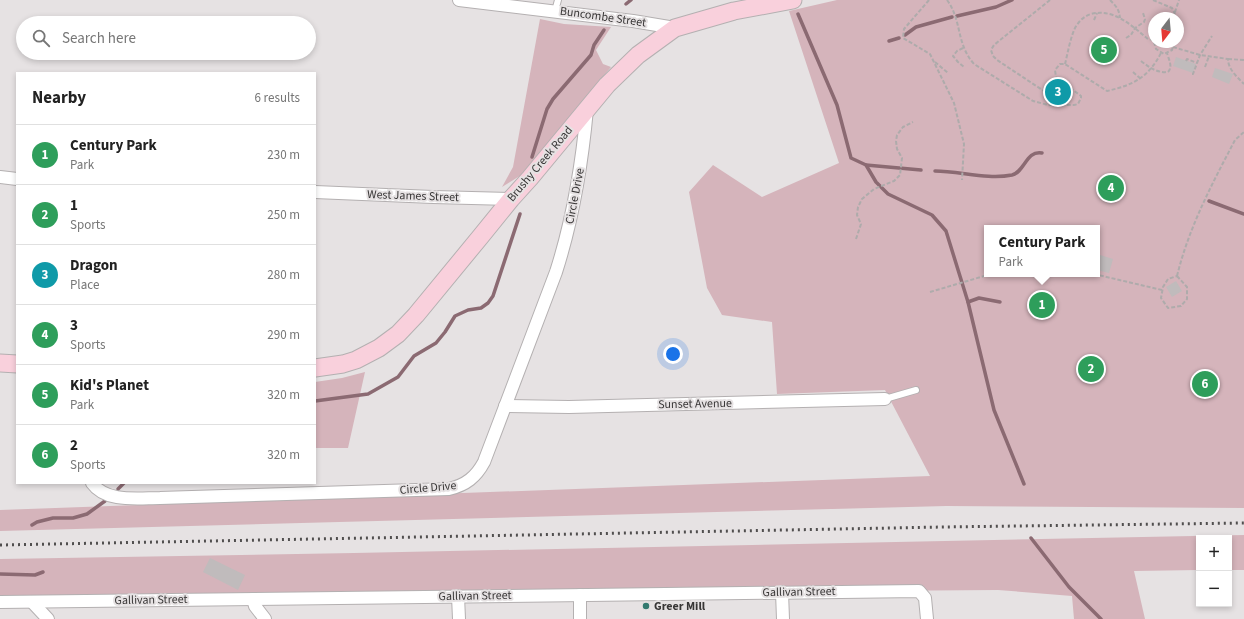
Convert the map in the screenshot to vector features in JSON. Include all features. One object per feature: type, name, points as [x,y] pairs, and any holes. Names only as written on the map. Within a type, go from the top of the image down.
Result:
[{"type":"street","name":"Buncombe Street","points":[[459,0],[556,6],[675,28]]},
{"type":"street","name":"Brushy Creek Road","points":[[316,368],[330,367],[356,360],[379,348],[398,334],[416,315],[482,236],[510,199],[530,178],[607,85],[627,64],[675,28],[734,11],[793,0]]},
{"type":"street","name":"Circle Drive","points":[[93,484],[104,494],[114,497],[160,498],[449,489],[465,484],[471,480],[480,470],[484,462],[565,245],[583,152],[588,108]]},
{"type":"street","points":[[0,177],[16,179]]},
{"type":"street","name":"West James Street","points":[[316,192],[510,199]]},
{"type":"street","points":[[0,363],[16,364]]},
{"type":"street","name":"Sunset Avenue","points":[[505,406],[518,408],[577,407],[886,399]]},
{"type":"street","name":"Gallivan Street","points":[[0,602],[919,591],[925,598],[927,619]]},
{"type":"street","points":[[782,592],[783,619]]},
{"type":"street","points":[[580,595],[580,619]]},
{"type":"street","points":[[458,596],[459,619]]},
{"type":"street","points":[[253,599],[255,606],[265,619]]},
{"type":"street","points":[[32,602],[48,619]]},
{"type":"lane","points":[[886,399],[916,390]]},
{"type":"path","points":[[929,0],[904,29],[903,38],[930,54],[954,103],[964,144],[962,180]]},
{"type":"path","points":[[947,0],[954,13],[966,56],[974,64],[1033,101],[1048,105],[1078,104],[1082,98],[1056,77],[1055,70],[1060,64],[1065,64],[1107,91],[1126,86],[1141,79],[1156,63],[1161,53]]},
{"type":"path","points":[[1050,0],[994,45],[991,50],[997,60],[1056,99],[1059,105]]},
{"type":"path","points":[[1110,0],[1118,7],[1120,11],[1120,18]]},
{"type":"path","points":[[1152,0],[1172,8],[1174,12]]},
{"type":"path","points":[[1176,12],[1179,0]]},
{"type":"path","points":[[1126,38],[1131,35],[1135,28],[1144,22],[1145,19],[1143,12]]},
{"type":"path","points":[[1065,64],[1075,29],[1080,21],[1086,16],[1097,13],[1110,14],[1120,18],[1148,39]]},
{"type":"path","points":[[1094,20],[1097,13]]},
{"type":"path","points":[[1192,74],[1200,55],[1212,36]]},
{"type":"path","points":[[963,48],[954,53],[954,56],[964,67]]},
{"type":"path","points":[[1156,48],[1161,53],[1167,53],[1173,48]]},
{"type":"path","points":[[1177,48],[1200,55],[1244,60]]},
{"type":"path","points":[[1141,61],[1151,69],[1160,72],[1168,72],[1171,70],[1171,66],[1167,53]]},
{"type":"path","points":[[1205,67],[1208,56]]},
{"type":"path","points":[[1228,58],[1228,62],[1233,73],[1244,84]]},
{"type":"path","points":[[1186,60],[1187,59],[1197,63]]},
{"type":"path","points":[[934,62],[938,63],[948,73]]},
{"type":"path","points":[[1133,72],[1141,79]]},
{"type":"path","points":[[856,239],[861,224],[857,215],[858,207],[862,199],[874,189],[898,178],[902,158],[897,149],[897,135],[903,128],[913,122]]},
{"type":"path","points":[[1177,276],[1183,250],[1200,208],[1235,140],[1244,132]]},
{"type":"path","points":[[1100,275],[1162,290]]},
{"type":"path","points":[[930,292],[984,276]]},
{"type":"path","points":[[1177,276],[1187,287],[1187,299],[1181,306],[1168,308],[1161,298],[1162,290],[1168,279],[1177,276]]},
{"type":"shaded area","points":[[837,0],[1244,0],[1244,508],[946,506],[0,531],[0,510],[930,476],[885,390],[777,394],[772,322],[722,315],[707,288],[689,192],[713,165],[762,197],[839,163],[789,11]]},
{"type":"shaded area","points":[[540,19],[564,24],[611,27],[596,50],[603,64],[611,67],[523,174],[502,187],[513,167]]},
{"type":"shaded area","points":[[365,372],[348,448],[316,448],[316,382],[342,378]]},
{"type":"shaded area","points":[[1232,535],[1244,535],[1244,570],[1232,570]]},
{"type":"shaded area","points":[[1196,536],[1196,570],[1134,571],[1145,619],[1074,619],[1072,596],[998,590],[0,597],[0,559]]},
{"type":"building","points":[[1176,57],[1196,64],[1193,73],[1173,66]]},
{"type":"building","points":[[1215,68],[1233,74],[1229,84],[1212,77]]},
{"type":"building","points":[[1100,255],[1113,259],[1109,273],[1100,271]]},
{"type":"building","points":[[1176,281],[1182,291],[1172,297],[1166,287]]},
{"type":"building","points":[[210,558],[245,575],[238,590],[203,572]]},
{"type":"waterway","points":[[626,4],[631,0]]},
{"type":"waterway","points":[[957,16],[996,7],[1012,0]]},
{"type":"waterway","points":[[798,14],[837,105],[851,158],[866,165],[876,182],[888,194],[932,215],[946,231],[968,302],[994,410],[1024,484]]},
{"type":"waterway","points":[[905,35],[916,27],[952,17]]},
{"type":"waterway","points":[[532,157],[547,109],[553,99],[591,55],[594,45],[604,30]]},
{"type":"waterway","points":[[889,41],[899,38]]},
{"type":"waterway","points":[[935,171],[983,176],[1012,175],[1020,170],[1032,155],[1042,153]]},
{"type":"waterway","points":[[866,165],[921,170]]},
{"type":"waterway","points":[[1209,201],[1244,214]]},
{"type":"waterway","points":[[316,401],[368,394],[398,377],[414,356],[436,343],[455,316],[468,310],[481,308],[488,303],[493,296],[520,214]]},
{"type":"waterway","points":[[968,302],[979,298],[1000,302]]},
{"type":"waterway","points":[[118,489],[123,484]]},
{"type":"waterway","points":[[32,525],[37,522],[53,518],[73,518],[87,514],[105,501]]},
{"type":"waterway","points":[[1031,538],[1069,587],[1101,619]]},
{"type":"waterway","points":[[0,574],[35,575],[43,572]]},
{"type":"railway","points":[[0,545],[943,527],[1244,523]]},
{"type":"place","name":"Kid's Planet","points":[[1104,50]]},
{"type":"place","name":"Dragon","points":[[1058,92]]},
{"type":"place","name":"3","points":[[1111,188]]},
{"type":"place","name":"Century Park","points":[[1042,305]]},
{"type":"place","name":"1","points":[[1091,369]]},
{"type":"place","name":"2","points":[[1205,384]]},
{"type":"place","name":"Greer Mill","points":[[646,606]]}]
